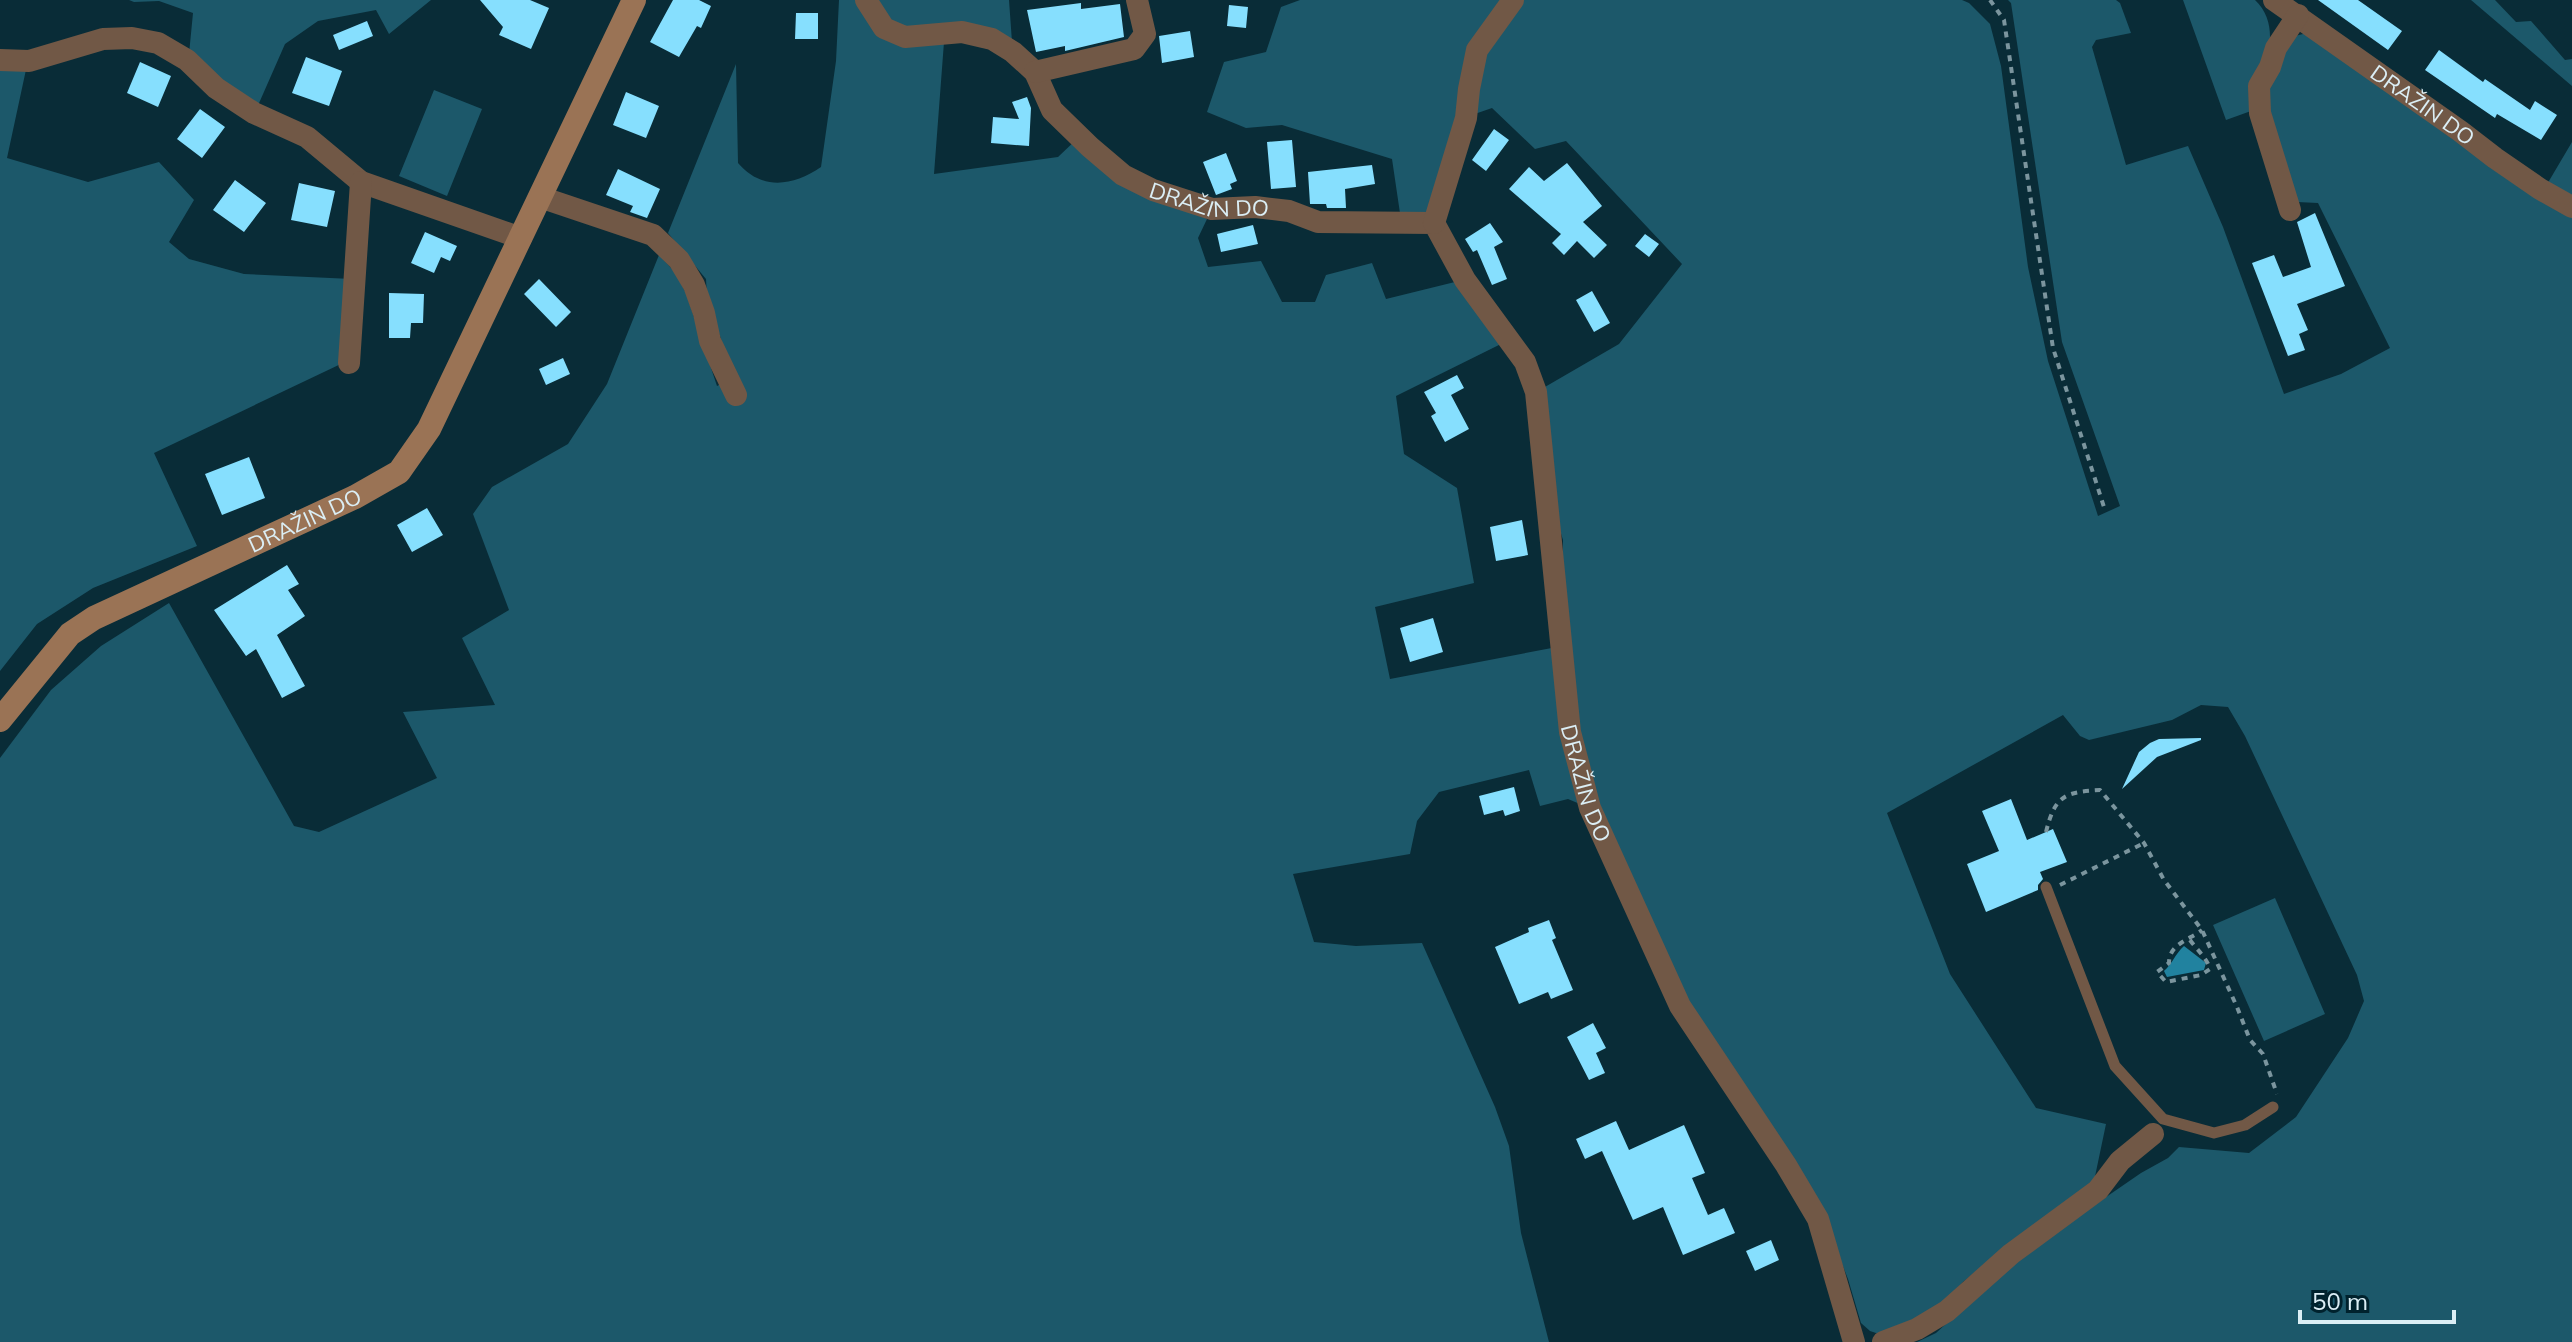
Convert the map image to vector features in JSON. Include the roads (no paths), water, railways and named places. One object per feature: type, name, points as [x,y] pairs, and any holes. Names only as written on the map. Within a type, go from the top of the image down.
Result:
[{"type":"street","name":"DRAŽIN DO","points":[[0,720],[70,634],[94,618],[355,497],[399,472],[429,429],[634,0]]},
{"type":"street","name":"DRAŽIN DO","points":[[866,0],[884,28],[905,37],[962,32],[992,39],[1013,52],[1035,72],[1052,110],[1071,129],[1123,175],[1153,190],[1212,209],[1255,207],[1289,211],[1318,222],[1434,223],[1465,280],[1525,362],[1536,392],[1570,732],[1590,808],[1680,1006],[1786,1165],[1818,1219],[1854,1342]]},
{"type":"street","points":[[1035,72],[1134,49],[1145,34],[1137,0]]},
{"type":"street","points":[[1434,223],[1466,118],[1477,50],[1513,0]]},
{"type":"street","name":"DRAŽIN DO","points":[[2274,0],[2495,158],[2572,207]]},
{"type":"street","points":[[2290,210],[2260,113],[2259,86],[2276,48],[2298,15]]},
{"type":"street","points":[[0,60],[29,61],[103,39],[132,38],[158,43],[187,60],[216,88],[254,113],[307,137],[361,182],[521,238]]},
{"type":"street","points":[[349,363],[361,182]]},
{"type":"street","points":[[540,197],[653,235],[679,260],[694,285],[710,341],[736,395]]},
{"type":"street","points":[[1883,1342],[1917,1329],[1947,1311],[2011,1254],[2098,1190],[2120,1161],[2158,1127]]},
{"type":"lane","points":[[2047,889],[2115,1066],[2158,1127],[2214,1133],[2245,1125],[2273,1107]]}]
